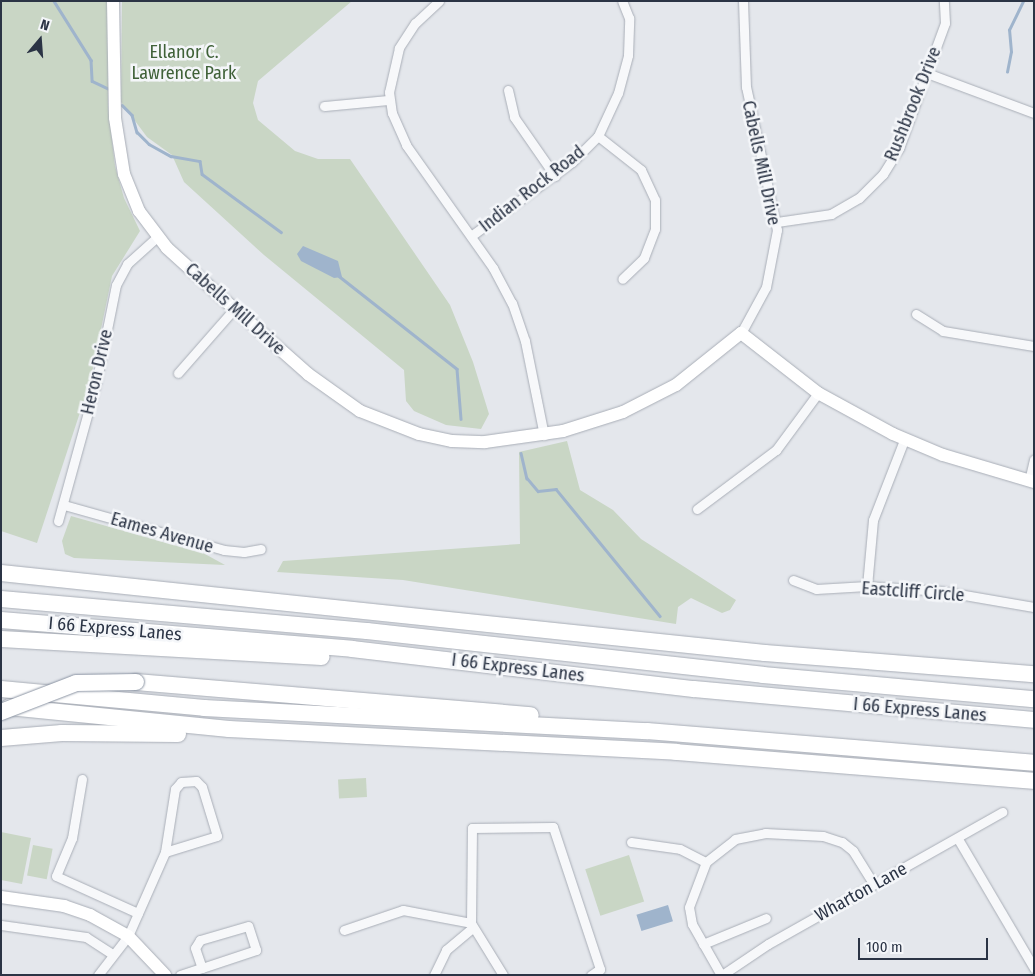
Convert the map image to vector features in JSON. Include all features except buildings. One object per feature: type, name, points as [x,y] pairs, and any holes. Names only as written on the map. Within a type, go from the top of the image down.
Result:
[{"type":"highway","points":[[1,566],[87,584]]},
{"type":"highway","points":[[1,573],[87,584],[400,611],[765,652],[1034,674]]},
{"type":"highway","points":[[1,599],[357,630],[838,682],[1034,699]]},
{"type":"highway","points":[[1,614],[42,615],[479,653],[567,653]]},
{"type":"highway","name":"I 66 Express Lanes","points":[[1,620],[478,663],[742,694],[1034,720]]},
{"type":"highway","points":[[1,639],[130,649],[478,663]]},
{"type":"highway","points":[[1,712],[76,683],[136,682],[480,710],[647,731]]},
{"type":"highway","points":[[838,682],[1034,690]]},
{"type":"highway","points":[[1,689],[240,711],[647,731],[1034,763]]},
{"type":"highway","points":[[1,706],[292,733],[667,751],[1034,781]]},
{"type":"highway","points":[[1,738],[62,733],[292,733]]},
{"type":"street","name":"Cabells Mill Drive","points":[[113,1],[119,152],[132,198],[157,237],[234,309],[333,394],[390,425],[435,438],[467,442],[544,435],[593,423],[648,400],[700,368],[741,333],[766,287],[777,222],[746,87],[742,1]]},
{"type":"street","points":[[439,1],[415,23],[400,48],[389,100],[406,145],[500,280],[518,321],[544,435]]},
{"type":"street","name":"Indian Rock Road","points":[[471,236],[555,176],[598,136],[618,93],[628,56],[629,18],[622,1]]},
{"type":"street","name":"Rushbrook Drive","points":[[777,222],[831,214],[872,187],[900,148],[945,23],[944,1]]},
{"type":"street","points":[[927,73],[1034,113]]},
{"type":"street","points":[[508,90],[514,117],[555,176]]},
{"type":"street","points":[[324,106],[389,100]]},
{"type":"street","points":[[598,136],[641,170],[655,200],[655,229],[644,258],[622,280]]},
{"type":"street","name":"Heron Drive","points":[[58,521],[64,505],[116,285],[127,264],[157,237]]},
{"type":"street","points":[[178,373],[234,309]]},
{"type":"street","points":[[916,314],[943,330],[1034,346]]},
{"type":"street","points":[[741,333],[818,392],[904,440],[1031,481],[1034,460]]},
{"type":"street","points":[[697,509],[776,450],[818,392]]},
{"type":"street","points":[[867,586],[873,520],[904,440]]},
{"type":"street","name":"Eames Avenue","points":[[64,505],[224,550],[244,552],[261,549]]},
{"type":"street","name":"Eastcliff Circle","points":[[793,580],[816,589],[867,586],[941,591],[1034,607]]},
{"type":"street","points":[[82,779],[72,838],[56,876],[138,913]]},
{"type":"street","points":[[98,975],[112,954],[128,936],[165,852],[175,789],[181,782],[196,781],[202,787],[217,836],[165,852]]},
{"type":"street","name":"Wharton Lane","points":[[721,975],[874,884],[958,839],[1002,812]]},
{"type":"street","points":[[503,975],[472,925],[472,828],[553,827],[600,969],[591,975]]},
{"type":"street","points":[[721,975],[703,944],[689,907],[706,862],[735,839],[748,834],[823,836],[842,842],[853,851],[874,884]]},
{"type":"street","points":[[958,839],[1034,968]]},
{"type":"street","points":[[631,842],[680,849],[706,862]]},
{"type":"street","points":[[1,897],[77,910],[128,936],[165,975]]},
{"type":"street","points":[[344,930],[403,910],[472,925]]},
{"type":"street","points":[[703,944],[766,918]]},
{"type":"street","points":[[434,975],[446,950],[472,925]]},
{"type":"street","points":[[1,926],[86,937],[112,954]]},
{"type":"street","points":[[180,975],[202,968],[256,950],[248,926],[200,940],[195,948],[202,968]]},
{"type":"green space","name":"Ellanor C. Lawrence Park","points":[[1,1],[109,1],[108,106],[115,166],[124,198],[140,231],[112,276],[90,382],[37,543],[1,531]]},
{"type":"green space","points":[[122,1],[352,1],[258,81],[253,103],[258,120],[295,151],[318,159],[350,159],[450,305],[473,362],[489,414],[481,429],[446,425],[414,411],[406,401],[404,370],[264,255],[184,182],[172,155],[147,137],[121,102]]},
{"type":"green space","points":[[567,441],[580,490],[613,510],[641,539],[736,600],[730,610],[722,613],[691,598],[678,607],[676,624],[403,580],[277,572],[283,561],[520,544],[519,452]]},
{"type":"green space","points":[[71,516],[205,554],[225,565],[74,558],[65,554],[62,541]]},
{"type":"green space","points":[[366,778],[367,797],[339,798],[338,779]]},
{"type":"green space","points":[[1,832],[31,838],[22,884],[1,880]]},
{"type":"green space","points":[[33,845],[53,849],[47,879],[27,875]]},
{"type":"green space","points":[[629,855],[644,902],[600,916],[585,869]]},
{"type":"water","points":[[303,246],[338,261],[342,277],[334,278],[301,261],[297,254]]},
{"type":"water","points":[[668,905],[673,921],[641,931],[636,915]]},
{"type":"waterway","points":[[54,1],[91,60],[92,81],[107,88]]},
{"type":"waterway","points":[[1007,72],[1011,52],[1009,30],[1023,1]]},
{"type":"waterway","points":[[122,105],[132,115],[137,132],[149,144],[171,156],[200,161],[202,174],[281,232]]},
{"type":"waterway","points":[[339,276],[457,369],[461,419]]},
{"type":"waterway","points":[[521,453],[527,478],[538,491],[556,489],[660,616]]}]
